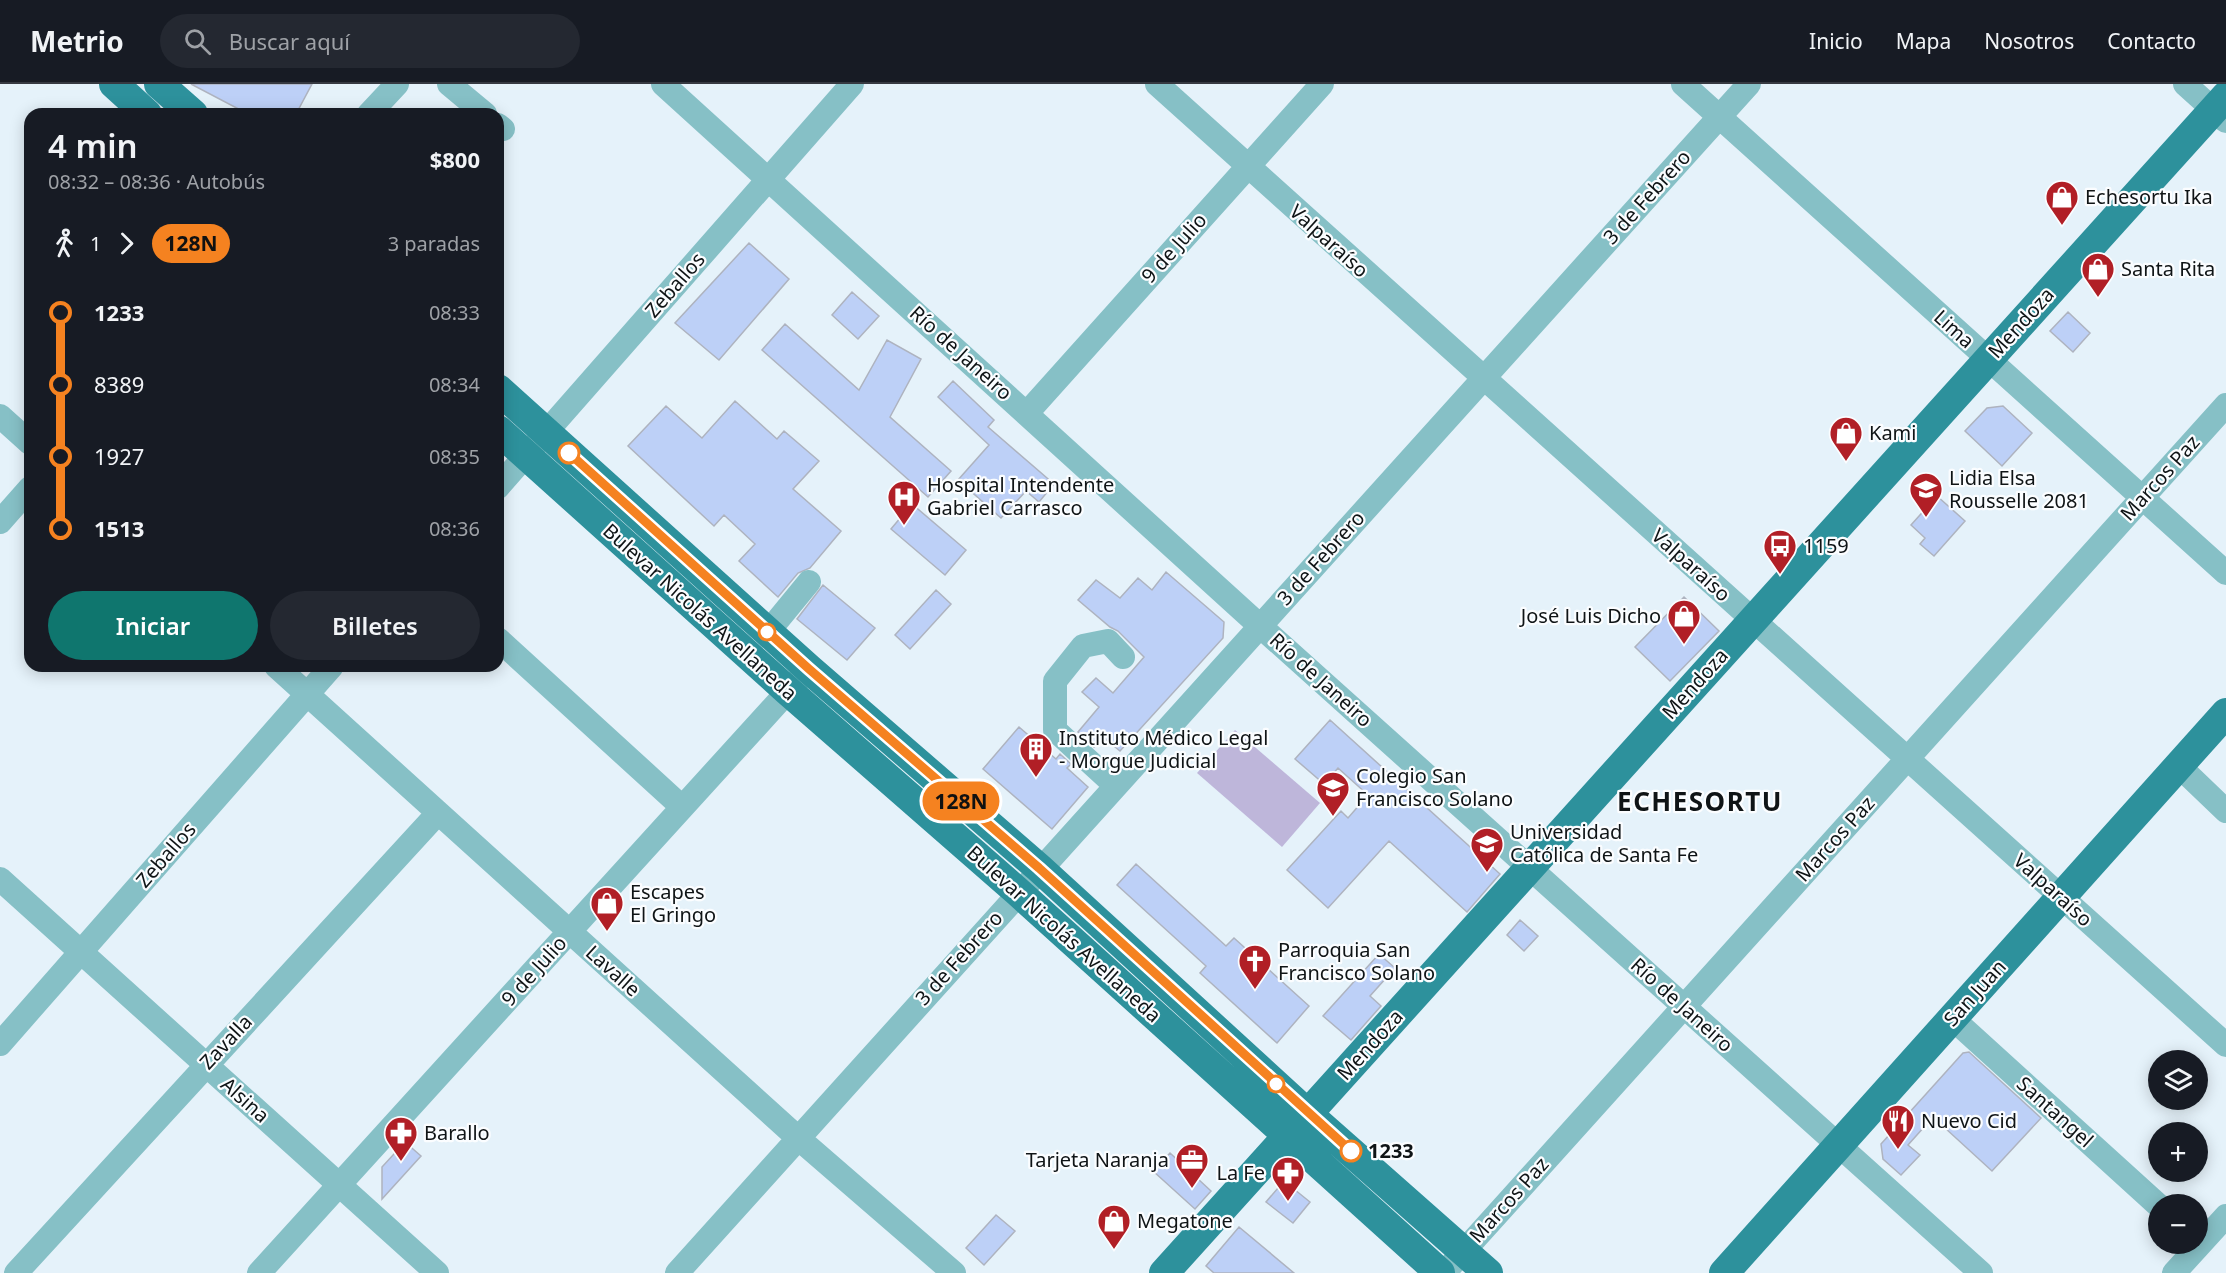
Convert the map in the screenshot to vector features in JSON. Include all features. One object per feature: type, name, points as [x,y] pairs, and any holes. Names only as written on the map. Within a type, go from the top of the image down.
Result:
[{"type":"main road","points":[[114,84],[140,108]]},
{"type":"main road","points":[[159,84],[185,108]]},
{"type":"main road","name":"Mendoza","points":[[1164,1273],[1988,359],[2222,109]]},
{"type":"main road","name":"Bulevar Nicolás Avellaneda","points":[[504,394],[768,633],[1039,868],[1308,1114],[1488,1273]]},
{"type":"main road","name":"Bulevar Nicolás Avellaneda","points":[[504,435],[1442,1273]]},
{"type":"main road","name":"San Juan","points":[[1728,1272],[2226,713]]},
{"type":"street","points":[[375,108],[397,84]]},
{"type":"street","points":[[448,84],[477,108]]},
{"type":"street","name":"Río de Janeiro","points":[[663,84],[1260,626],[1981,1273]]},
{"type":"street","name":"Zeballos","points":[[504,481],[766,179],[852,84]]},
{"type":"street","name":"Valparaíso","points":[[1157,84],[2226,1045]]},
{"type":"street","name":"9 de Julio","points":[[1027,413],[1322,84]]},
{"type":"street","name":"Lima","points":[[1683,84],[2226,573]]},
{"type":"street","name":"3 de Febrero","points":[[677,1273],[1039,868],[1116,786],[1749,84]]},
{"type":"street","points":[[2185,84],[2222,109]]},
{"type":"street","name":"Marcos Paz","points":[[1442,1273],[1685,1007],[2226,405]]},
{"type":"street","points":[[0,416],[24,438]]},
{"type":"street","points":[[0,522],[24,495]]},
{"type":"street","points":[[768,633],[809,582]]},
{"type":"street","points":[[1116,786],[1055,730],[1055,681],[1083,646],[1108,641],[1123,657]]},
{"type":"street","points":[[504,644],[682,807]]},
{"type":"street","name":"9 de Julio","points":[[259,1273],[809,669]]},
{"type":"street","name":"Lavalle","points":[[283,672],[798,1138],[954,1273]]},
{"type":"street","name":"Zeballos","points":[[0,1044],[326,672]]},
{"type":"street","points":[[2179,766],[2226,811]]},
{"type":"street","name":"Zavalla","points":[[16,1273],[438,813]]},
{"type":"street","name":"Alsina","points":[[0,879],[437,1273]]},
{"type":"street","name":"Santangel","points":[[1952,1018],[2148,1196]]},
{"type":"street","points":[[2208,1233],[2226,1216]]},
{"type":"street","points":[[2174,1273],[2189,1254]]},
{"type":"shaded area","points":[[1235,730],[1320,803],[1282,847],[1197,773]]},
{"type":"building","points":[[191,84],[312,84],[299,108],[237,108]]},
{"type":"building","points":[[749,243],[789,279],[719,360],[675,323]]},
{"type":"building","points":[[852,292],[879,316],[858,339],[832,315]]},
{"type":"building","points":[[2068,312],[2090,333],[2073,352],[2050,331]]},
{"type":"building","points":[[785,324],[859,390],[887,340],[921,359],[890,417],[951,471],[928,497],[762,350]]},
{"type":"building","points":[[953,381],[994,420],[988,427],[1054,484],[1039,502],[1026,491],[1001,518],[958,480],[989,445],[938,397]]},
{"type":"building","points":[[735,401],[777,439],[784,431],[819,461],[793,489],[841,531],[810,568],[798,573],[778,597],[739,561],[755,544],[724,515],[714,526],[628,446],[666,406],[702,438]]},
{"type":"building","points":[[2003,406],[2032,433],[2002,466],[1965,431],[1987,408]]},
{"type":"building","points":[[1937,496],[1965,521],[1934,556],[1920,544],[1925,538],[1911,525]]},
{"type":"building","points":[[912,504],[966,550],[945,575],[891,529]]},
{"type":"building","points":[[1166,572],[1224,622],[1223,638],[1120,751],[1103,737],[1094,747],[1078,732],[1099,707],[1082,692],[1096,678],[1113,693],[1144,657],[1118,631],[1078,600],[1096,580],[1120,598],[1138,578],[1152,590]]},
{"type":"building","points":[[823,585],[875,628],[847,660],[797,619]]},
{"type":"building","points":[[936,590],[951,604],[910,649],[895,635]]},
{"type":"building","points":[[1684,597],[1719,631],[1670,681],[1635,647]]},
{"type":"building","points":[[1330,720],[1500,874],[1467,912],[1389,841],[1328,908],[1287,870],[1341,811],[1348,818],[1368,795],[1338,768],[1324,784],[1295,759]]},
{"type":"building","name":"Instituto Médico Legal - Morgue Judicial","points":[[1019,727],[1056,759],[1060,754],[1071,764],[1067,768],[1088,787],[1052,829],[983,769]]},
{"type":"building","name":"Parroquia San Francisco Solano","points":[[1136,864],[1226,946],[1234,938],[1309,1006],[1277,1043],[1200,973],[1206,966],[1117,885]]},
{"type":"building","points":[[1520,920],[1538,936],[1524,951],[1507,935]]},
{"type":"building","points":[[1379,954],[1395,968],[1370,996],[1381,1006],[1351,1040],[1323,1016]]},
{"type":"building","points":[[1969,1052],[2041,1118],[1992,1171],[1933,1117],[1908,1145],[1920,1155],[1901,1175],[1883,1159],[1881,1144],[1963,1053]]},
{"type":"building","name":"Barallo","points":[[405,1142],[421,1156],[382,1199],[382,1167]]},
{"type":"building","points":[[1170,1153],[1211,1191],[1195,1209],[1153,1171]]},
{"type":"building","name":"La Fe","points":[[1284,1181],[1310,1202],[1293,1223],[1266,1202]]},
{"type":"building","points":[[996,1215],[1015,1231],[984,1265],[966,1248]]},
{"type":"building","points":[[1239,1227],[1294,1273],[1214,1273],[1206,1266]]},
{"type":"bus line","name":"128N","points":[[569,453],[809,669],[1039,868],[1351,1151]]},
{"type":"place","name":"Echesortu Ika","points":[[2062,226]]},
{"type":"place","name":"Santa Rita","points":[[2098,298]]},
{"type":"place","name":"Kami","points":[[1846,462]]},
{"type":"place","name":"Lidia Elsa Rousselle 2081","points":[[1926,518]]},
{"type":"place","name":"Hospital Intendente Gabriel Carrasco","points":[[904,526]]},
{"type":"place","name":"1159","points":[[1780,575]]},
{"type":"place","name":"José Luis Dicho","points":[[1684,645]]},
{"type":"place","name":"Instituto Médico Legal - Morgue Judicial","points":[[1036,778]]},
{"type":"place","name":"Colegio San Francisco Solano","points":[[1333,817]]},
{"type":"place","name":"Universidad Católica de Santa Fe","points":[[1487,873]]},
{"type":"place","name":"Escapes El Gringo","points":[[607,932]]},
{"type":"place","name":"Parroquia San Francisco Solano","points":[[1255,990]]},
{"type":"place","name":"Nuevo Cid","points":[[1898,1150]]},
{"type":"place","name":"1233","points":[[1351,1151]]},
{"type":"place","name":"Barallo","points":[[401,1162]]},
{"type":"place","name":"Tarjeta Naranja","points":[[1192,1189]]},
{"type":"place","name":"La Fe","points":[[1288,1202]]},
{"type":"place","name":"Megatone","points":[[1114,1250]]},
{"type":"district","name":"ECHESORTU","points":[[1700,802]]}]
